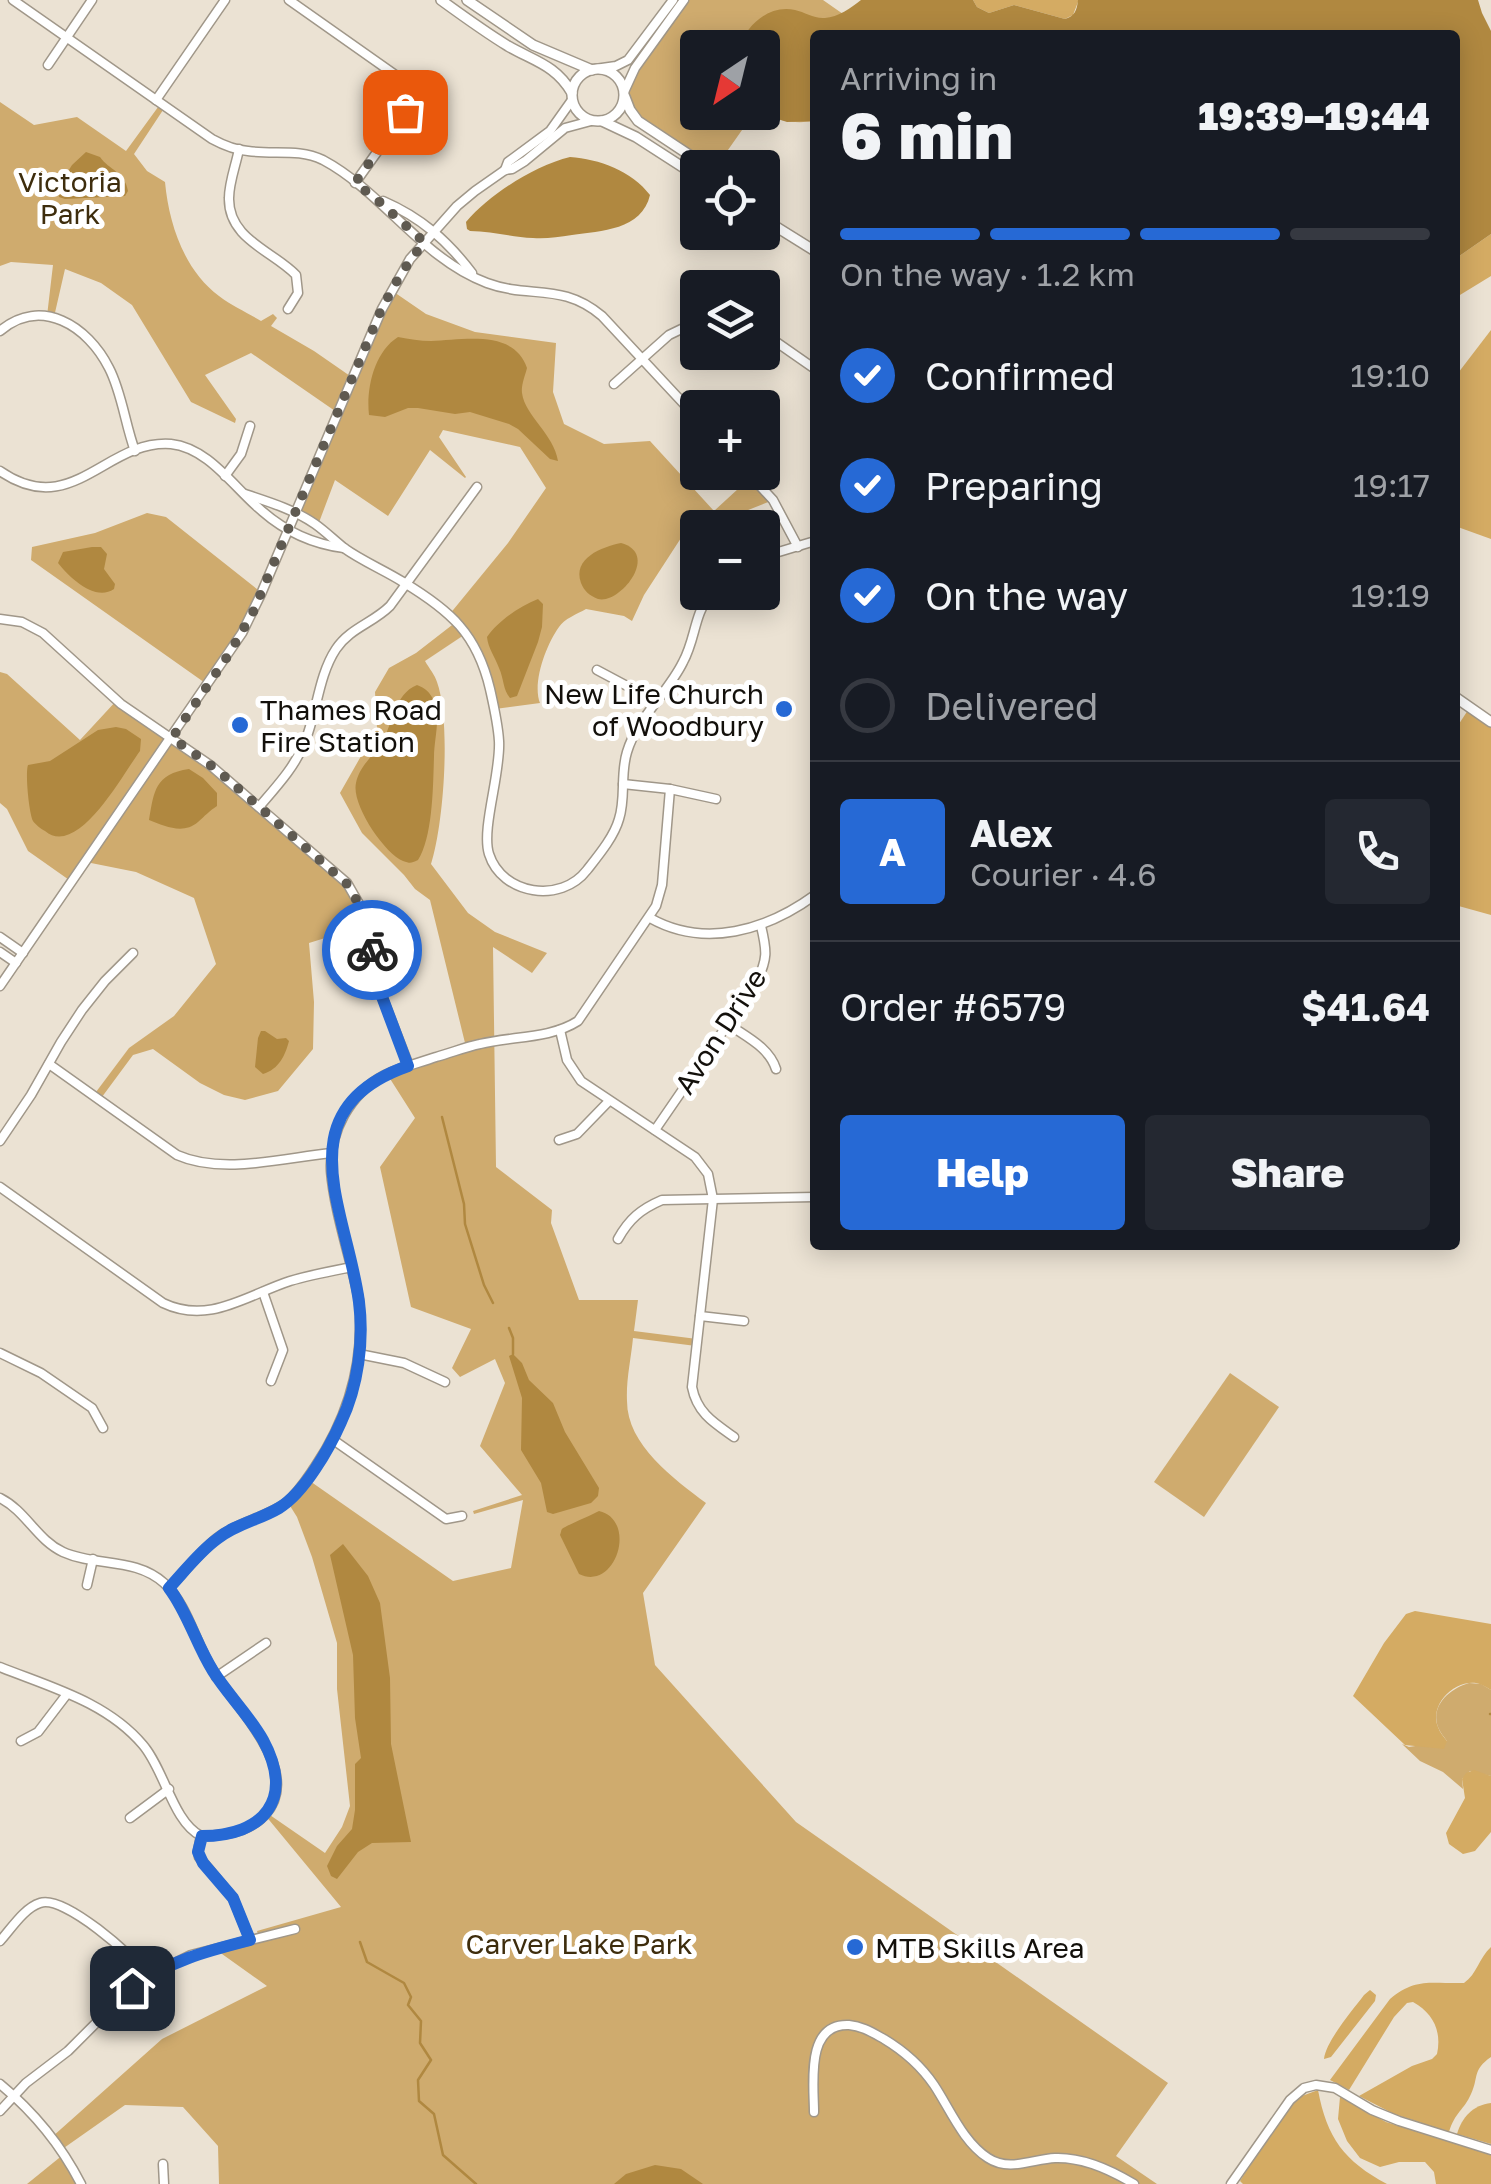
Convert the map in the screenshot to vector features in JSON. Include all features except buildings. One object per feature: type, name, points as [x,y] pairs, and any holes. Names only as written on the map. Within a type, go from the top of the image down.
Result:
[{"type":"main road","points":[[442,0],[506,45],[562,77],[579,113],[636,137],[680,165]]},
{"type":"main road","points":[[467,0],[532,45],[614,75],[638,120],[682,150]]},
{"type":"main road","points":[[572,97],[576,81],[593,70]]},
{"type":"main road","points":[[597,121],[612,118],[620,110],[624,94]]},
{"type":"main road","points":[[780,228],[810,248]]},
{"type":"main road","points":[[1460,700],[1491,722]]},
{"type":"street","points":[[13,0],[212,139],[239,150],[310,155],[374,197],[424,242],[474,276],[492,285],[562,294],[584,303],[602,316],[680,400]]},
{"type":"street","points":[[48,65],[92,0]]},
{"type":"street","points":[[156,100],[226,0]]},
{"type":"street","points":[[290,0],[394,74],[407,92],[402,118],[355,183]]},
{"type":"street","points":[[593,70],[628,60],[673,0]]},
{"type":"street","points":[[624,94],[635,68],[684,0]]},
{"type":"street","points":[[505,170],[508,162],[550,130],[572,97]]},
{"type":"street","points":[[0,986],[242,632],[382,308],[402,272],[465,198],[566,128],[597,121]]},
{"type":"street","points":[[239,150],[229,193],[232,218],[242,234],[296,276],[298,293],[288,309]]},
{"type":"street","points":[[374,197],[416,217],[434,231],[474,276]]},
{"type":"street","points":[[0,331],[22,318],[40,315],[58,318],[82,333],[111,373],[135,451]]},
{"type":"street","points":[[614,384],[680,331]]},
{"type":"street","points":[[780,345],[810,366]]},
{"type":"street","points":[[224,476],[241,454],[250,426]]},
{"type":"street","points":[[0,471],[23,483],[51,487],[71,482],[135,451],[154,445],[180,446],[202,456],[288,530],[321,545],[344,548]]},
{"type":"street","points":[[259,807],[301,751],[334,652],[352,632],[387,610],[477,487]]},
{"type":"street","points":[[763,490],[798,547]]},
{"type":"street","points":[[245,494],[312,522],[344,548],[407,584],[461,625],[484,666],[496,714],[500,749],[487,846],[501,875],[518,886],[543,891],[574,883],[616,826],[631,742],[683,664],[700,610]]},
{"type":"street","points":[[780,552],[810,543]]},
{"type":"street","points":[[0,619],[22,622],[43,633],[121,704],[210,765],[345,881],[358,898],[381,994],[408,1066]]},
{"type":"street","points":[[598,670],[656,702]]},
{"type":"street","points":[[623,784],[716,799]]},
{"type":"street","points":[[169,1588],[216,1539],[290,1500],[332,1439],[349,1402],[359,1354],[360,1316],[332,1185],[331,1153],[343,1117],[359,1094],[382,1076],[476,1045],[560,1030],[578,1021],[650,918],[660,895],[670,789]]},
{"type":"street","points":[[650,918],[673,930],[694,934],[760,926],[810,898]]},
{"type":"street","name":"Avon Drive","points":[[655,1130],[756,984],[767,951],[760,926]]},
{"type":"street","points":[[0,937],[23,953]]},
{"type":"street","points":[[0,952],[16,963]]},
{"type":"street","points":[[0,1141],[82,1010],[133,952]]},
{"type":"street","points":[[728,1024],[766,1051],[776,1069]]},
{"type":"street","points":[[560,1030],[572,1070],[591,1089],[690,1152],[708,1174],[712,1198],[692,1378],[694,1399],[707,1418],[734,1436]]},
{"type":"street","points":[[48,1064],[177,1156],[199,1164],[331,1153]]},
{"type":"street","points":[[560,1140],[577,1134],[610,1101]]},
{"type":"street","points":[[0,1187],[175,1309],[212,1310],[288,1282],[352,1266]]},
{"type":"street","points":[[618,1239],[627,1222],[662,1200],[810,1197]]},
{"type":"street","points":[[263,1292],[283,1350],[271,1381]]},
{"type":"street","points":[[700,1316],[744,1320]]},
{"type":"street","points":[[0,1353],[41,1373],[92,1408],[104,1428]]},
{"type":"street","points":[[359,1354],[404,1363],[445,1382]]},
{"type":"street","points":[[332,1439],[446,1519],[462,1516]]},
{"type":"street","points":[[0,1667],[106,1712],[130,1732],[153,1758],[186,1825],[202,1836],[229,1834],[258,1822],[276,1795],[274,1772],[264,1743],[216,1677],[169,1588],[142,1568],[73,1556],[53,1547],[17,1508],[2,1502]]},
{"type":"street","points":[[88,1585],[93,1559]]},
{"type":"street","points":[[216,1677],[266,1643]]},
{"type":"street","points":[[20,1742],[38,1732],[67,1694]]},
{"type":"street","points":[[130,1818],[169,1789]]},
{"type":"street","points":[[202,1836],[199,1857],[233,1898],[250,1940]]},
{"type":"street","points":[[0,1941],[32,1907],[51,1901],[119,1945],[149,1976]]},
{"type":"street","points":[[0,2111],[26,2083],[71,2048],[125,1994],[149,1976],[187,1957],[295,1928]]},
{"type":"street","points":[[814,2112],[815,2050],[826,2033],[844,2025],[855,2026],[881,2037],[917,2063],[964,2133],[994,2162],[1010,2165],[1067,2158],[1094,2164],[1134,2184]]},
{"type":"street","points":[[0,2084],[52,2138],[81,2184]]},
{"type":"street","points":[[1231,2184],[1290,2100],[1314,2085],[1335,2088],[1399,2122],[1491,2150]]},
{"type":"street","points":[[163,2164],[164,2184]]},
{"type":"green space","points":[[684,0],[823,0],[866,30],[810,30],[807,122],[780,119],[780,30],[680,30],[680,130],[742,130],[728,150],[683,150],[643,124],[624,95],[628,80]]},
{"type":"green space","name":"Carver Lake Park","points":[[0,102],[34,125],[77,117],[126,151],[161,103],[165,107],[134,154],[147,171],[165,182],[180,245],[196,273],[219,296],[261,321],[273,314],[277,318],[271,326],[353,378],[391,290],[426,314],[475,332],[556,343],[553,392],[564,424],[604,444],[650,441],[680,474],[680,490],[695,490],[713,510],[680,510],[680,540],[632,621],[586,609],[564,622],[542,664],[540,703],[495,709],[467,633],[425,661],[436,679],[441,699],[445,746],[442,799],[431,864],[468,913],[495,932],[547,953],[532,973],[493,947],[496,1167],[552,1210],[551,1223],[579,1300],[638,1300],[634,1331],[697,1339],[696,1346],[633,1338],[627,1401],[635,1432],[654,1460],[706,1503],[643,1593],[655,1665],[796,1822],[1168,2083],[1116,2156],[1157,2184],[219,2184],[218,2146],[183,2107],[125,2105],[61,2150],[52,2137],[162,2039],[267,1986],[215,1949],[259,1937],[257,1931],[341,1907],[265,1815],[325,1853],[350,1806],[337,1689],[337,1643],[312,1557],[287,1501],[307,1479],[453,1581],[511,1568],[523,1500],[474,1514],[473,1511],[522,1495],[480,1446],[505,1383],[495,1359],[460,1377],[452,1368],[471,1329],[411,1307],[380,1167],[415,1118],[387,1074],[466,1047],[430,900],[362,833],[340,793],[377,728],[375,692],[389,668],[456,622],[449,615],[508,543],[546,488],[520,447],[443,430],[439,437],[465,478],[430,450],[388,516],[335,480],[318,525],[295,513],[338,413],[251,353],[205,375],[235,423],[191,402],[132,305],[101,283],[65,269],[54,317],[47,316],[53,265],[11,262],[0,266]]},
{"type":"green space","name":"Carver Lake Park","points":[[737,490],[763,490],[773,500],[748,510],[715,510]]},
{"type":"green space","points":[[147,513],[166,517],[262,593],[208,685],[31,560],[32,547],[95,533]]},
{"type":"green space","points":[[0,672],[7,674],[80,740],[117,700],[210,765],[345,881],[367,925],[309,943],[313,1049],[278,1091],[245,1100],[224,1095],[153,1049],[133,1055],[99,1101],[93,1096],[129,1048],[174,1016],[216,964],[194,898],[136,872],[86,862],[72,882],[28,851],[7,809],[0,803]]},
{"type":"green space","points":[[1230,1373],[1279,1407],[1204,1517],[1154,1482]]},
{"type":"green space","points":[[1469,1683],[1491,1690],[1491,1776],[1470,1771],[1462,1779],[1463,1789],[1402,1744],[1409,1747],[1447,1741],[1438,1727],[1437,1712],[1449,1693]]},
{"type":"green space","points":[[64,2154],[81,2184],[27,2184]]},
{"type":"shaded area","points":[[861,0],[973,0],[989,13],[1014,5],[1065,19],[1075,12],[1078,0],[1478,0],[1491,31],[1491,234],[1460,256],[1460,30],[810,30],[810,121],[780,120],[780,30],[749,30],[760,18],[777,10],[830,17]]},
{"type":"shaded area","points":[[973,0],[1078,2],[1073,15],[1065,19],[1014,5],[989,13]]},
{"type":"shaded area","points":[[86,152],[100,157],[120,175],[128,191],[125,196],[59,197],[57,189]]},
{"type":"shaded area","points":[[570,157],[592,160],[634,179],[650,195],[646,207],[619,227],[557,237],[467,229],[466,222],[500,192],[542,167]]},
{"type":"shaded area","points":[[1491,234],[1491,276],[1460,295],[1460,256]]},
{"type":"shaded area","points":[[1491,330],[1491,539],[1460,528],[1460,370]]},
{"type":"shaded area","points":[[398,337],[427,341],[486,339],[511,347],[527,368],[522,387],[524,401],[551,442],[558,461],[550,459],[518,429],[470,412],[408,408],[385,417],[369,415],[369,394],[377,361]]},
{"type":"shaded area","points":[[621,543],[632,549],[637,567],[616,594],[607,599],[595,598],[582,586],[581,567],[591,555]]},
{"type":"shaded area","points":[[101,547],[107,554],[104,569],[115,584],[107,592],[83,586],[58,563],[63,552]]},
{"type":"shaded area","points":[[538,599],[543,604],[538,642],[517,696],[510,698],[487,637],[510,615]]},
{"type":"shaded area","points":[[417,685],[432,698],[437,721],[429,825],[418,860],[409,863],[395,856],[371,827],[359,803],[356,783],[381,744],[403,695]]},
{"type":"shaded area","points":[[1470,707],[1491,722],[1491,915],[1460,906],[1460,722]]},
{"type":"shaded area","points":[[116,727],[141,739],[140,751],[112,793],[72,833],[58,836],[42,829],[32,817],[28,765],[50,761],[98,730]]},
{"type":"shaded area","points":[[189,769],[217,793],[217,806],[186,828],[149,820],[158,786],[169,775]]},
{"type":"shaded area","points":[[261,1031],[289,1041],[280,1061],[263,1074],[255,1067]]},
{"type":"shaded area","points":[[513,1354],[529,1380],[553,1403],[565,1432],[599,1488],[591,1503],[553,1514],[547,1512],[541,1483],[521,1450],[522,1398],[509,1356]]},
{"type":"shaded area","points":[[599,1511],[611,1517],[620,1540],[612,1564],[592,1577],[579,1574],[560,1535],[562,1529]]},
{"type":"shaded area","points":[[343,1544],[368,1576],[380,1603],[390,1678],[391,1744],[411,1842],[372,1843],[358,1852],[337,1879],[327,1866],[352,1829],[355,1764],[361,1758],[353,1655],[330,1555]]},
{"type":"shaded area","points":[[1415,1611],[1491,1624],[1491,1690],[1468,1683],[1445,1696],[1436,1719],[1447,1741],[1444,1749],[1405,1745],[1353,1696],[1384,1643],[1406,1614]]},
{"type":"shaded area","points":[[1474,1770],[1491,1776],[1491,1832],[1475,1851],[1463,1854],[1449,1844],[1446,1833],[1465,1798],[1462,1779]]},
{"type":"shaded area","points":[[1491,1947],[1491,2057],[1478,2070],[1471,2094],[1449,2132],[1394,2114],[1359,2096],[1437,2054],[1434,2024],[1413,2002],[1394,2017],[1349,2090],[1330,2080],[1390,1999],[1416,1985],[1464,1983]]},
{"type":"shaded area","points":[[1370,1990],[1376,1995],[1375,2001],[1331,2057],[1324,2059],[1334,2035]]},
{"type":"shaded area","points":[[1318,2090],[1332,2135],[1340,2146],[1359,2166],[1387,2184],[1243,2184],[1240,2181],[1292,2105]]},
{"type":"shaded area","points":[[1340,2097],[1386,2122],[1491,2155],[1491,2184],[1436,2184],[1434,2172],[1425,2162],[1380,2167],[1360,2158],[1338,2119]]},
{"type":"shaded area","points":[[1491,2103],[1491,2144],[1457,2134],[1469,2113]]},
{"type":"shaded area","points":[[655,2165],[681,2169],[703,2184],[614,2184],[626,2174]]},
{"type":"waterway","points":[[442,1117],[464,1204],[465,1224],[493,1303]]},
{"type":"waterway","points":[[509,1328],[513,1354]]},
{"type":"waterway","points":[[360,1942],[367,1962],[404,1983],[411,1997],[408,2005],[421,2021],[420,2043],[431,2060],[418,2080],[419,2101],[434,2114],[443,2155],[476,2184]]},
{"type":"way so far","points":[[372,950],[363,911],[347,884],[216,769],[172,738],[253,612],[382,308],[424,242],[355,183],[405,112]]},
{"type":"place","name":"New Life Church of Woodbury","points":[[784,709]]},
{"type":"place","name":"Thames Road Fire Station","points":[[240,725]]},
{"type":"place","name":"MTB Skills Area","points":[[855,1947]]},
{"type":"route","points":[[132,1988],[182,1959],[250,1940],[239,1908],[198,1852],[202,1836],[245,1829],[265,1815],[276,1795],[271,1758],[256,1729],[216,1677],[169,1588],[216,1539],[290,1500],[322,1457],[349,1402],[359,1354],[359,1300],[332,1185],[331,1153],[343,1117],[359,1094],[382,1076],[408,1066],[381,994],[372,950]]},
{"type":"park label","name":"Victoria Park","points":[[70,197]]}]
